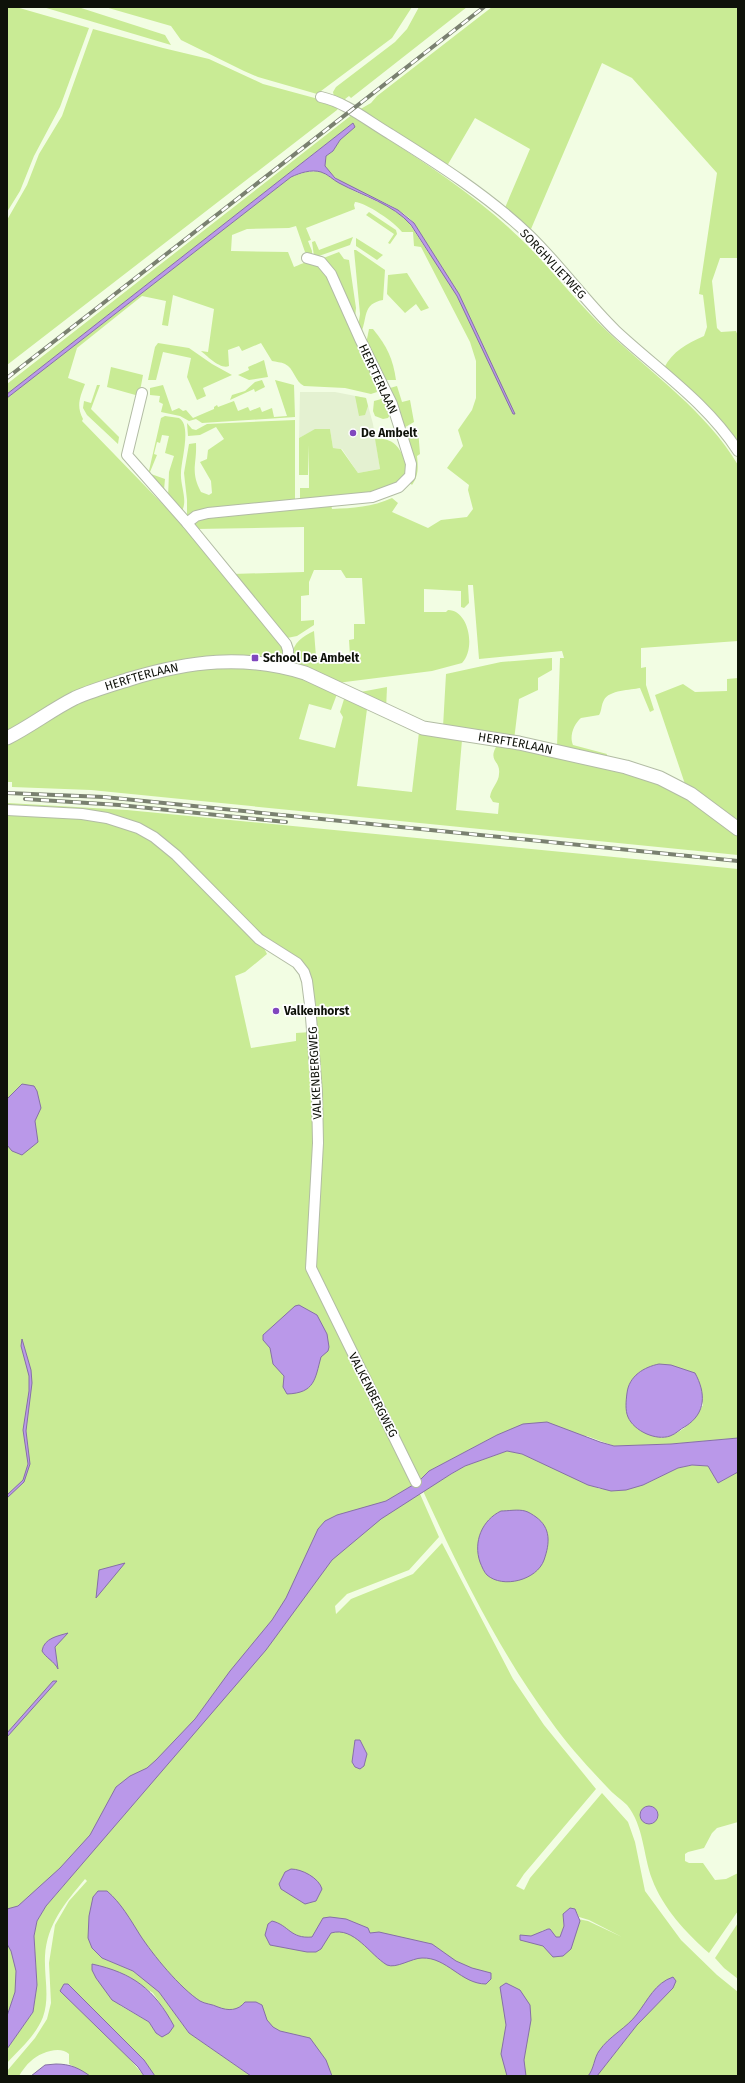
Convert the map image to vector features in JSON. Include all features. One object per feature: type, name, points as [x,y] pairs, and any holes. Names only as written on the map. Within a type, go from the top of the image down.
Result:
[{"type":"street","name":"SORGHVLIETWEG","points":[[321,97],[347,107],[466,182],[528,234],[615,329],[700,405],[719,424],[738,451]]},
{"type":"street","name":"HERFTERLAAN","points":[[187,523],[204,513],[372,497],[399,487],[410,476],[411,464],[392,404],[360,339],[331,274],[321,262],[307,258]]},
{"type":"street","points":[[142,394],[127,455],[187,523],[286,644],[288,650],[288,668]]},
{"type":"street","name":"HERFTERLAAN","points":[[7,738],[54,710],[91,691],[161,670],[195,663],[220,661],[256,663],[288,668],[327,682],[398,718],[423,728],[520,743],[626,767],[660,778],[692,794],[738,829]]},
{"type":"street","name":"VALKENBERGWEG","points":[[7,810],[82,814],[107,818],[138,828],[154,837],[176,855],[259,939],[296,963],[304,972],[307,981],[310,1005],[317,1092],[318,1142],[311,1268],[416,1482]]},
{"type":"shaded area","points":[[353,123],[355,127],[340,140],[333,151],[326,156],[325,166],[335,178],[398,210],[414,223],[459,294],[515,414],[513,414],[457,296],[411,225],[396,211],[339,183],[324,173],[317,171],[309,171],[291,177],[7,398],[7,394]]},
{"type":"shaded area","name":"De Ambelt","points":[[300,392],[335,392],[366,398],[373,424],[380,469],[358,473],[342,449],[333,448],[330,429],[312,431],[299,438]]},
{"type":"shaded area","points":[[22,1084],[34,1086],[37,1091],[41,1108],[35,1121],[38,1142],[22,1155],[12,1151],[7,1145],[7,1099]]},
{"type":"shaded area","points":[[299,1305],[317,1315],[327,1334],[329,1347],[328,1351],[321,1357],[315,1378],[308,1388],[296,1393],[287,1394],[283,1387],[284,1376],[273,1364],[270,1348],[263,1340],[263,1335],[295,1306]]},
{"type":"shaded area","points":[[22,1339],[31,1370],[32,1383],[26,1431],[30,1464],[24,1482],[7,1498],[7,1495],[23,1480],[28,1464],[23,1430],[29,1391],[29,1376],[21,1346]]},
{"type":"shaded area","points":[[659,1364],[671,1365],[695,1373],[699,1380],[702,1395],[701,1409],[693,1421],[674,1434],[664,1437],[646,1434],[635,1427],[628,1417],[626,1408],[628,1387],[634,1377],[648,1367]]},
{"type":"shaded area","points":[[547,1422],[614,1446],[671,1444],[738,1438],[738,1472],[718,1483],[708,1466],[692,1465],[678,1468],[643,1485],[626,1490],[611,1491],[588,1485],[522,1454],[507,1451],[465,1466],[381,1519],[332,1560],[266,1650],[46,1906],[37,1921],[34,1936],[37,1985],[33,2012],[7,2049],[7,2016],[15,1992],[16,1971],[11,1951],[7,1944],[7,1909],[18,1906],[60,1868],[90,1835],[116,1787],[130,1776],[147,1768],[195,1719],[230,1671],[272,1620],[286,1598],[318,1529],[325,1521],[337,1515],[386,1501],[418,1482],[429,1471],[497,1435],[523,1424]]},
{"type":"shaded area","points":[[519,1510],[528,1512],[541,1521],[547,1531],[548,1536],[544,1560],[540,1567],[527,1577],[510,1582],[494,1579],[487,1575],[480,1562],[478,1554],[479,1539],[484,1526],[494,1515],[501,1511]]},
{"type":"shaded area","points":[[125,1563],[96,1598],[99,1570]]},
{"type":"shaded area","points":[[68,1633],[55,1647],[58,1669],[42,1651],[43,1647],[48,1640]]},
{"type":"shaded area","points":[[53,1681],[57,1681],[7,1737],[7,1733]]},
{"type":"shaded area","points":[[355,1740],[360,1740],[367,1754],[364,1766],[360,1769],[355,1767],[352,1762]]},
{"type":"shaded area","points":[[649,1806],[655,1809],[658,1815],[655,1821],[649,1824],[643,1821],[640,1815],[643,1809]]},
{"type":"shaded area","points":[[291,1869],[305,1872],[317,1881],[322,1889],[316,1901],[305,1904],[281,1889],[279,1884],[285,1872]]},
{"type":"shaded area","points":[[98,1891],[107,1891],[117,1901],[159,1961],[192,1995],[202,2002],[225,2009],[236,2009],[245,2002],[256,2002],[262,2005],[267,2020],[273,2027],[280,2031],[310,2038],[326,2060],[332,2076],[251,2076],[189,2033],[159,1992],[133,1971],[102,1958],[92,1948],[88,1938],[89,1916],[93,1897]]},
{"type":"shaded area","points":[[570,1908],[575,1909],[580,1921],[571,1949],[563,1956],[553,1957],[543,1946],[520,1940],[520,1935],[531,1936],[548,1929],[550,1929],[556,1937],[560,1937],[564,1926],[563,1914]]},
{"type":"shaded area","points":[[330,1917],[346,1919],[368,1928],[370,1933],[379,1932],[432,1944],[456,1961],[472,1968],[491,1973],[491,1979],[486,1984],[477,1983],[431,1959],[418,1958],[395,1966],[387,1965],[354,1937],[339,1932],[331,1933],[321,1949],[316,1952],[307,1952],[270,1945],[265,1935],[268,1924],[272,1921],[282,1925],[299,1936],[312,1937],[323,1918]]},
{"type":"shaded area","points":[[92,1964],[119,1972],[141,1984],[150,1992],[159,2002],[174,2026],[169,2033],[162,2037],[156,2033],[149,2022],[112,2000],[96,1978],[92,1970]]},
{"type":"shaded area","points":[[673,1977],[676,1981],[673,1988],[637,2025],[597,2076],[588,2076],[592,2070],[597,2054],[603,2046],[633,2019],[652,1992],[661,1983]]},
{"type":"shaded area","points":[[506,1983],[520,1990],[530,2005],[531,2020],[524,2060],[526,2076],[507,2076],[501,2054],[506,2025],[500,1987]]},
{"type":"shaded area","points":[[64,1984],[68,1984],[144,2060],[155,2076],[144,2076],[138,2067],[60,1991]]},
{"type":"shaded area","points":[[56,2064],[74,2067],[90,2076],[31,2076],[45,2065]]},
{"type":"green space","points":[[7,7],[16,7],[89,28],[60,107],[34,156],[20,191],[7,212]]},
{"type":"green space","points":[[43,7],[78,7],[165,35],[171,45]]},
{"type":"green space","points":[[105,7],[412,7],[392,38],[317,94],[258,77],[244,71],[181,40],[171,26]]},
{"type":"green space","points":[[419,7],[467,7],[351,98],[349,96],[345,99],[347,101],[344,104],[334,97],[333,92],[336,87],[395,42],[407,29]]},
{"type":"green space","points":[[492,7],[738,7],[738,258],[720,258],[712,281],[717,328],[721,332],[736,331],[738,336],[738,445],[664,368],[672,357],[681,349],[704,336],[707,327],[703,295],[699,294],[717,173],[632,78],[602,63],[531,229],[504,210],[530,149],[475,118],[447,166],[357,111],[371,103],[377,96]]},
{"type":"green space","points":[[93,29],[209,59],[263,84],[322,100],[339,107],[7,365],[7,220],[27,185],[39,154],[62,116]]},
{"type":"green space","points":[[353,114],[373,125],[379,133],[456,185],[509,228],[526,244],[597,322],[678,394],[711,427],[725,446],[738,465],[738,641],[641,648],[641,668],[646,667],[646,685],[654,710],[650,712],[640,688],[615,692],[610,694],[603,702],[599,715],[581,718],[576,723],[573,730],[573,745],[607,754],[606,757],[557,747],[560,658],[564,658],[562,651],[479,659],[473,585],[468,585],[469,603],[464,608],[461,607],[461,591],[424,589],[424,612],[446,612],[448,610],[461,616],[465,623],[468,631],[469,649],[462,663],[432,671],[337,683],[295,665],[293,653],[296,644],[304,636],[314,631],[316,657],[350,656],[349,640],[354,639],[354,624],[365,624],[362,578],[346,578],[341,570],[314,570],[309,582],[309,595],[301,596],[301,621],[314,620],[314,625],[297,636],[287,638],[232,574],[304,572],[304,527],[196,529],[193,524],[196,519],[331,504],[332,509],[355,507],[370,505],[392,498],[398,503],[392,512],[428,528],[441,520],[467,517],[473,509],[468,490],[469,485],[447,468],[463,446],[458,430],[472,410],[476,398],[476,361],[470,342],[421,247],[414,246],[413,232],[402,232],[394,224],[366,205],[355,202],[355,209],[306,228],[311,240],[308,241],[312,251],[312,257],[305,252],[296,226],[289,228],[247,229],[232,235],[231,251],[288,252],[294,267],[306,262],[317,264],[332,283],[340,299],[374,380],[377,392],[371,394],[345,388],[304,386],[298,381],[288,366],[272,361],[261,343],[242,351],[239,346],[228,350],[229,366],[222,366],[210,359],[201,351],[208,352],[214,309],[173,295],[168,326],[162,325],[166,301],[142,296],[77,348],[68,378],[85,384],[79,406],[83,419],[82,421],[179,521],[280,644],[283,650],[283,659],[277,661],[185,660],[7,731],[7,398],[291,177],[306,172],[320,171],[352,190],[389,207],[407,220],[428,252],[437,262],[457,296],[514,414],[459,294],[414,223],[405,214],[393,207],[343,183],[325,166],[326,156],[333,151],[340,140],[355,127],[353,123],[7,394],[7,384]]},
{"type":"green space","points":[[369,212],[396,230],[397,234],[390,244],[388,243],[394,234],[366,215]]},
{"type":"green space","points":[[353,237],[350,245],[316,257],[314,256],[312,242],[315,241],[319,250]]},
{"type":"green space","points":[[356,238],[383,255],[377,260],[356,246]]},
{"type":"green space","points":[[354,250],[385,270],[383,300],[376,302],[369,308],[361,333],[358,327],[360,314]]},
{"type":"green space","points":[[339,252],[344,259],[349,260],[356,308],[355,318],[321,259]]},
{"type":"green space","points":[[407,273],[429,308],[421,311],[416,304],[405,313],[387,294],[388,275]]},
{"type":"green space","points":[[369,329],[373,329],[386,347],[391,359],[396,380],[386,380],[380,374],[366,344]]},
{"type":"green space","points":[[158,343],[189,348],[212,364],[232,375],[203,388],[206,396],[197,400],[187,377],[191,358],[163,352],[156,380],[148,380],[155,347]]},
{"type":"green space","points":[[264,360],[268,377],[249,380],[238,375],[249,370],[248,367]]},
{"type":"green space","points":[[111,367],[143,375],[139,396],[107,387]]},
{"type":"green space","points":[[262,380],[265,387],[255,392],[254,389],[230,400],[232,395],[245,391],[255,382]]},
{"type":"green space","points":[[275,380],[294,385],[295,417],[202,423],[196,419],[189,421],[180,416],[161,412],[163,404],[159,402],[160,396],[150,395],[150,388],[163,385],[172,411],[179,408],[183,411],[186,410],[193,418],[214,409],[217,405],[218,407],[234,401],[238,411],[248,407],[250,411],[260,407],[262,412],[272,408],[274,417],[287,416]]},
{"type":"green space","points":[[97,385],[100,385],[91,409],[119,437],[118,444],[87,415],[83,408],[84,401],[91,403]]},
{"type":"green space","points":[[397,386],[402,402],[410,400],[414,422],[402,429],[389,391],[390,388]]},
{"type":"green space","points":[[355,396],[366,398],[368,406],[365,415],[359,416]]},
{"type":"green space","points":[[385,398],[391,413],[388,418],[383,419],[375,416],[373,411],[374,401]]},
{"type":"green space","points":[[165,416],[179,418],[183,422],[185,428],[185,444],[181,473],[184,497],[184,507],[182,511],[168,498],[169,472],[174,456],[165,453],[169,436],[162,435],[160,443],[157,442],[154,454],[157,455],[150,472],[151,474],[165,479],[164,490],[148,475],[161,418]]},
{"type":"green space","points":[[295,420],[295,501],[188,517],[184,473],[189,444],[196,443],[196,479],[201,492],[209,495],[212,493],[211,481],[200,462],[207,459],[208,450],[224,439],[216,427],[200,435],[188,436],[187,423],[192,429],[196,430],[207,424]]},
{"type":"green space","points":[[315,429],[330,429],[333,448],[341,449],[358,473],[380,469],[375,439],[389,440],[394,443],[404,458],[409,471],[403,481],[389,485],[378,491],[300,501],[300,488],[309,488],[309,445],[308,475],[299,475],[299,438]]},
{"type":"green space","points":[[418,429],[420,454],[417,456],[417,474],[412,485],[410,483],[412,480],[403,434]]},
{"type":"green space","points":[[552,658],[552,670],[538,678],[538,690],[519,699],[514,740],[443,727],[446,674],[501,662]]},
{"type":"green space","points":[[215,664],[293,674],[337,694],[331,710],[309,704],[299,739],[335,748],[343,717],[340,712],[345,696],[367,709],[357,786],[412,792],[419,732],[462,740],[456,810],[498,814],[499,803],[493,802],[490,797],[499,777],[499,769],[493,755],[497,745],[599,765],[670,787],[738,834],[738,855],[91,790],[12,787],[12,782],[7,782],[7,741],[92,694]]},
{"type":"green space","points":[[738,678],[738,821],[685,784],[655,695],[683,684],[695,692],[727,691],[727,679]]},
{"type":"green space","points":[[387,687],[386,710],[355,693]]},
{"type":"green space","points":[[8,803],[127,810],[738,869],[738,1438],[671,1444],[614,1446],[587,1436],[497,1435],[429,1471],[418,1482],[314,1271],[317,1193],[308,978],[143,828],[8,808]],"holes":[[[639,1372],[701,1397],[703,1405],[691,1422],[675,1434],[661,1438],[628,1389]]]},
{"type":"green space","points":[[7,814],[40,814],[122,824],[163,847],[264,948],[267,954],[245,972],[235,976],[251,1048],[296,1041],[296,1033],[311,1032],[315,1145],[312,1278],[420,1494],[439,1537],[409,1570],[347,1594],[335,1606],[336,1614],[351,1599],[413,1574],[442,1543],[513,1679],[544,1725],[596,1789],[524,1874],[516,1886],[524,1890],[530,1878],[602,1793],[628,1822],[635,1842],[645,1891],[681,1940],[717,1975],[738,1992],[738,2076],[597,2076],[637,2025],[589,2076],[264,2076],[115,1928],[102,1958],[133,1971],[148,1982],[159,1992],[189,2033],[251,2076],[155,2076],[144,2060],[67,1984],[144,2076],[90,2076],[69,2064],[69,2054],[65,2051],[55,2050],[39,2055],[26,2066],[19,2076],[7,2076],[7,2071],[35,2038],[47,2019],[51,2003],[49,1963],[55,1925],[69,1901],[87,1881],[85,1879],[64,1905],[49,1934],[45,1956],[46,2002],[40,2024],[32,2036],[7,2063],[7,2049],[33,2012],[37,1985],[34,1936],[37,1921],[46,1906],[77,1870],[24,1927],[19,2016],[7,2032]],"holes":[[[577,1913],[579,1917],[589,1920],[622,1937],[588,1921],[573,1918],[563,1944],[541,1931],[548,1929],[556,1937],[560,1937],[564,1926],[563,1917]],[[126,1975],[153,1993],[166,2012],[156,2033],[149,2022],[121,2006],[96,1978]]]},
{"type":"green space","points":[[507,1451],[522,1454],[600,1489],[643,1485],[678,1468],[692,1465],[708,1466],[718,1483],[738,1472],[738,1822],[717,1828],[712,1833],[704,1848],[685,1854],[685,1861],[689,1863],[703,1863],[715,1880],[726,1879],[738,1873],[738,1911],[709,1953],[676,1919],[662,1900],[649,1870],[640,1831],[633,1813],[627,1805],[609,1790],[570,1746],[550,1720],[513,1666],[451,1551],[423,1491],[465,1466]]},
{"type":"green space","points":[[738,1923],[738,1979],[724,1968],[715,1958]]},
{"type":"railway","points":[[7,378],[484,7]]},
{"type":"railway","points":[[7,793],[104,797],[738,861]]},
{"type":"railway","points":[[25,799],[119,805],[286,822]]},
{"type":"place","name":"De Ambelt","points":[[353,433]]},
{"type":"place","name":"School De Ambelt","points":[[255,658]]},
{"type":"place","name":"Valkenhorst","points":[[276,1011]]}]
